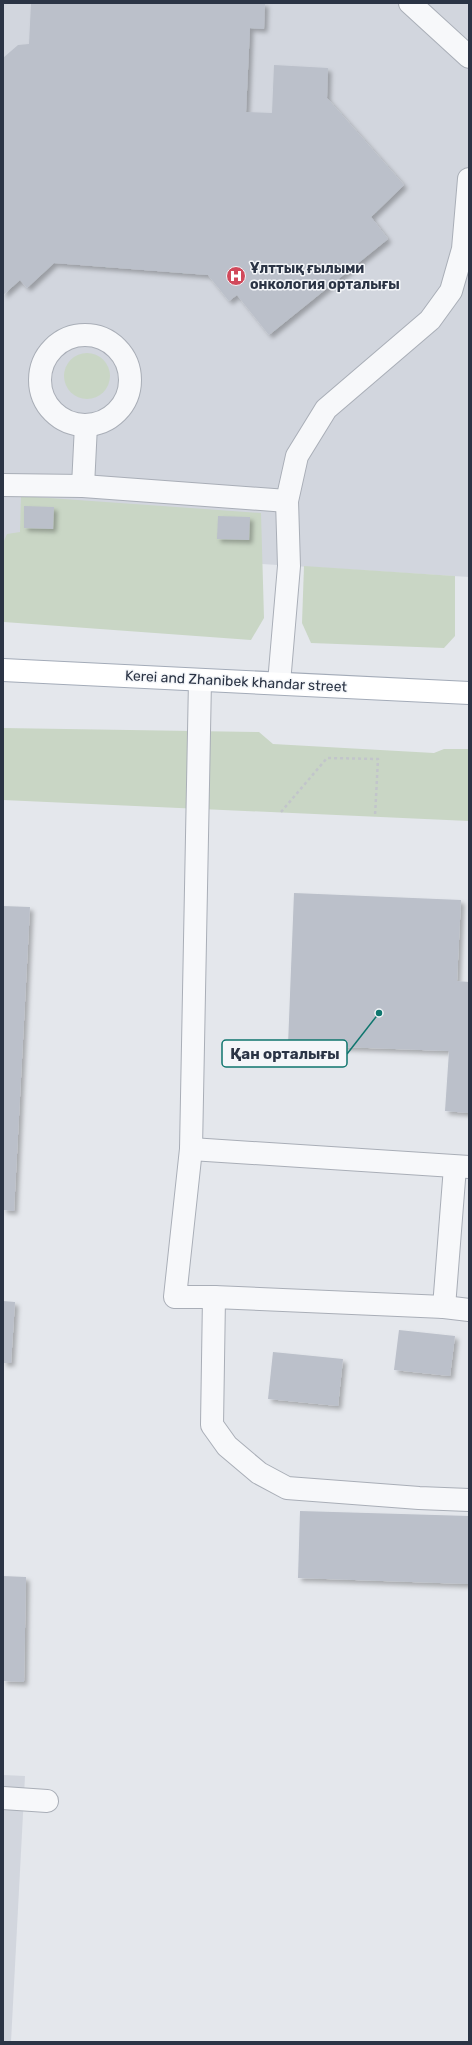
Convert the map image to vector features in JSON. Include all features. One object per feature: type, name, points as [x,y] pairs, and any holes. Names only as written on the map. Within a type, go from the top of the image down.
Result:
[{"type":"main road","name":"Kerei and Zhanibek khandar street","points":[[3,670],[469,693]]},
{"type":"lane","points":[[410,3],[469,57]]},
{"type":"lane","points":[[279,683],[290,566],[287,501],[297,456],[326,409],[430,320],[451,291],[463,249],[469,179]]},
{"type":"lane","points":[[80,335],[102,338],[121,352],[128,366],[131,381],[128,397],[120,410],[108,420],[93,425],[86,425],[77,426],[62,420],[51,411],[43,399],[40,385],[41,371],[46,358],[55,347],[67,339],[80,335]]},
{"type":"lane","points":[[83,486],[86,425]]},
{"type":"lane","points":[[3,485],[83,486],[287,501]]},
{"type":"lane","points":[[200,680],[191,1149],[175,1297],[214,1297],[444,1307],[469,1310]]},
{"type":"lane","points":[[191,1149],[462,1167],[444,1307]]},
{"type":"lane","points":[[214,1297],[212,1425],[227,1446],[259,1473],[287,1488],[371,1495],[469,1500]]},
{"type":"lane","points":[[3,1798],[47,1801]]},
{"type":"path","points":[[281,812],[327,758],[378,759],[375,816]]},
{"type":"shaded area","name":"Ұлттық ғылыми онкология орталығы","points":[[3,3],[469,3],[469,577],[3,548]]},
{"type":"shaded area","points":[[3,1775],[25,1776],[11,2042],[3,2042]]},
{"type":"green space","points":[[82,353],[92,353],[100,357],[106,363],[110,371],[110,381],[106,389],[100,395],[92,399],[82,399],[74,395],[68,389],[64,381],[64,371],[68,363],[74,357]]},
{"type":"green space","points":[[21,496],[261,513],[264,618],[251,640],[4,622],[3,543],[7,534],[20,532]]},
{"type":"green space","points":[[304,566],[455,576],[455,636],[444,648],[311,643],[302,623]]},
{"type":"green space","points":[[3,728],[259,732],[273,744],[434,753],[444,749],[469,749],[469,821],[3,800]]},
{"type":"building","points":[[31,3],[265,3],[264,29],[250,28],[246,112],[272,113],[274,65],[328,68],[327,98],[404,185],[371,217],[388,239],[269,335],[237,295],[229,301],[208,275],[54,263],[27,288],[20,280],[3,295],[3,58],[18,45],[29,44]]},
{"type":"building","points":[[24,506],[54,507],[53,529],[24,528]]},
{"type":"building","points":[[218,516],[250,517],[249,540],[217,539]]},
{"type":"building","points":[[294,893],[461,900],[457,981],[469,982],[469,1113],[445,1111],[449,1051],[288,1045]]},
{"type":"building","points":[[3,906],[30,907],[14,1211],[3,1210]]},
{"type":"building","points":[[3,1301],[15,1302],[11,1363],[3,1363]]},
{"type":"building","points":[[399,1330],[455,1336],[450,1376],[394,1370]]},
{"type":"building","points":[[273,1352],[343,1359],[338,1406],[268,1399]]},
{"type":"building","points":[[300,1511],[469,1516],[469,1584],[298,1578]]},
{"type":"building","points":[[3,1576],[26,1577],[24,1682],[3,1681]]},
{"type":"place","name":"Ұлттық ғылыми онкология орталығы","points":[[236,276]]},
{"type":"place","name":"Қан орталығы","points":[[379,1013]]}]
